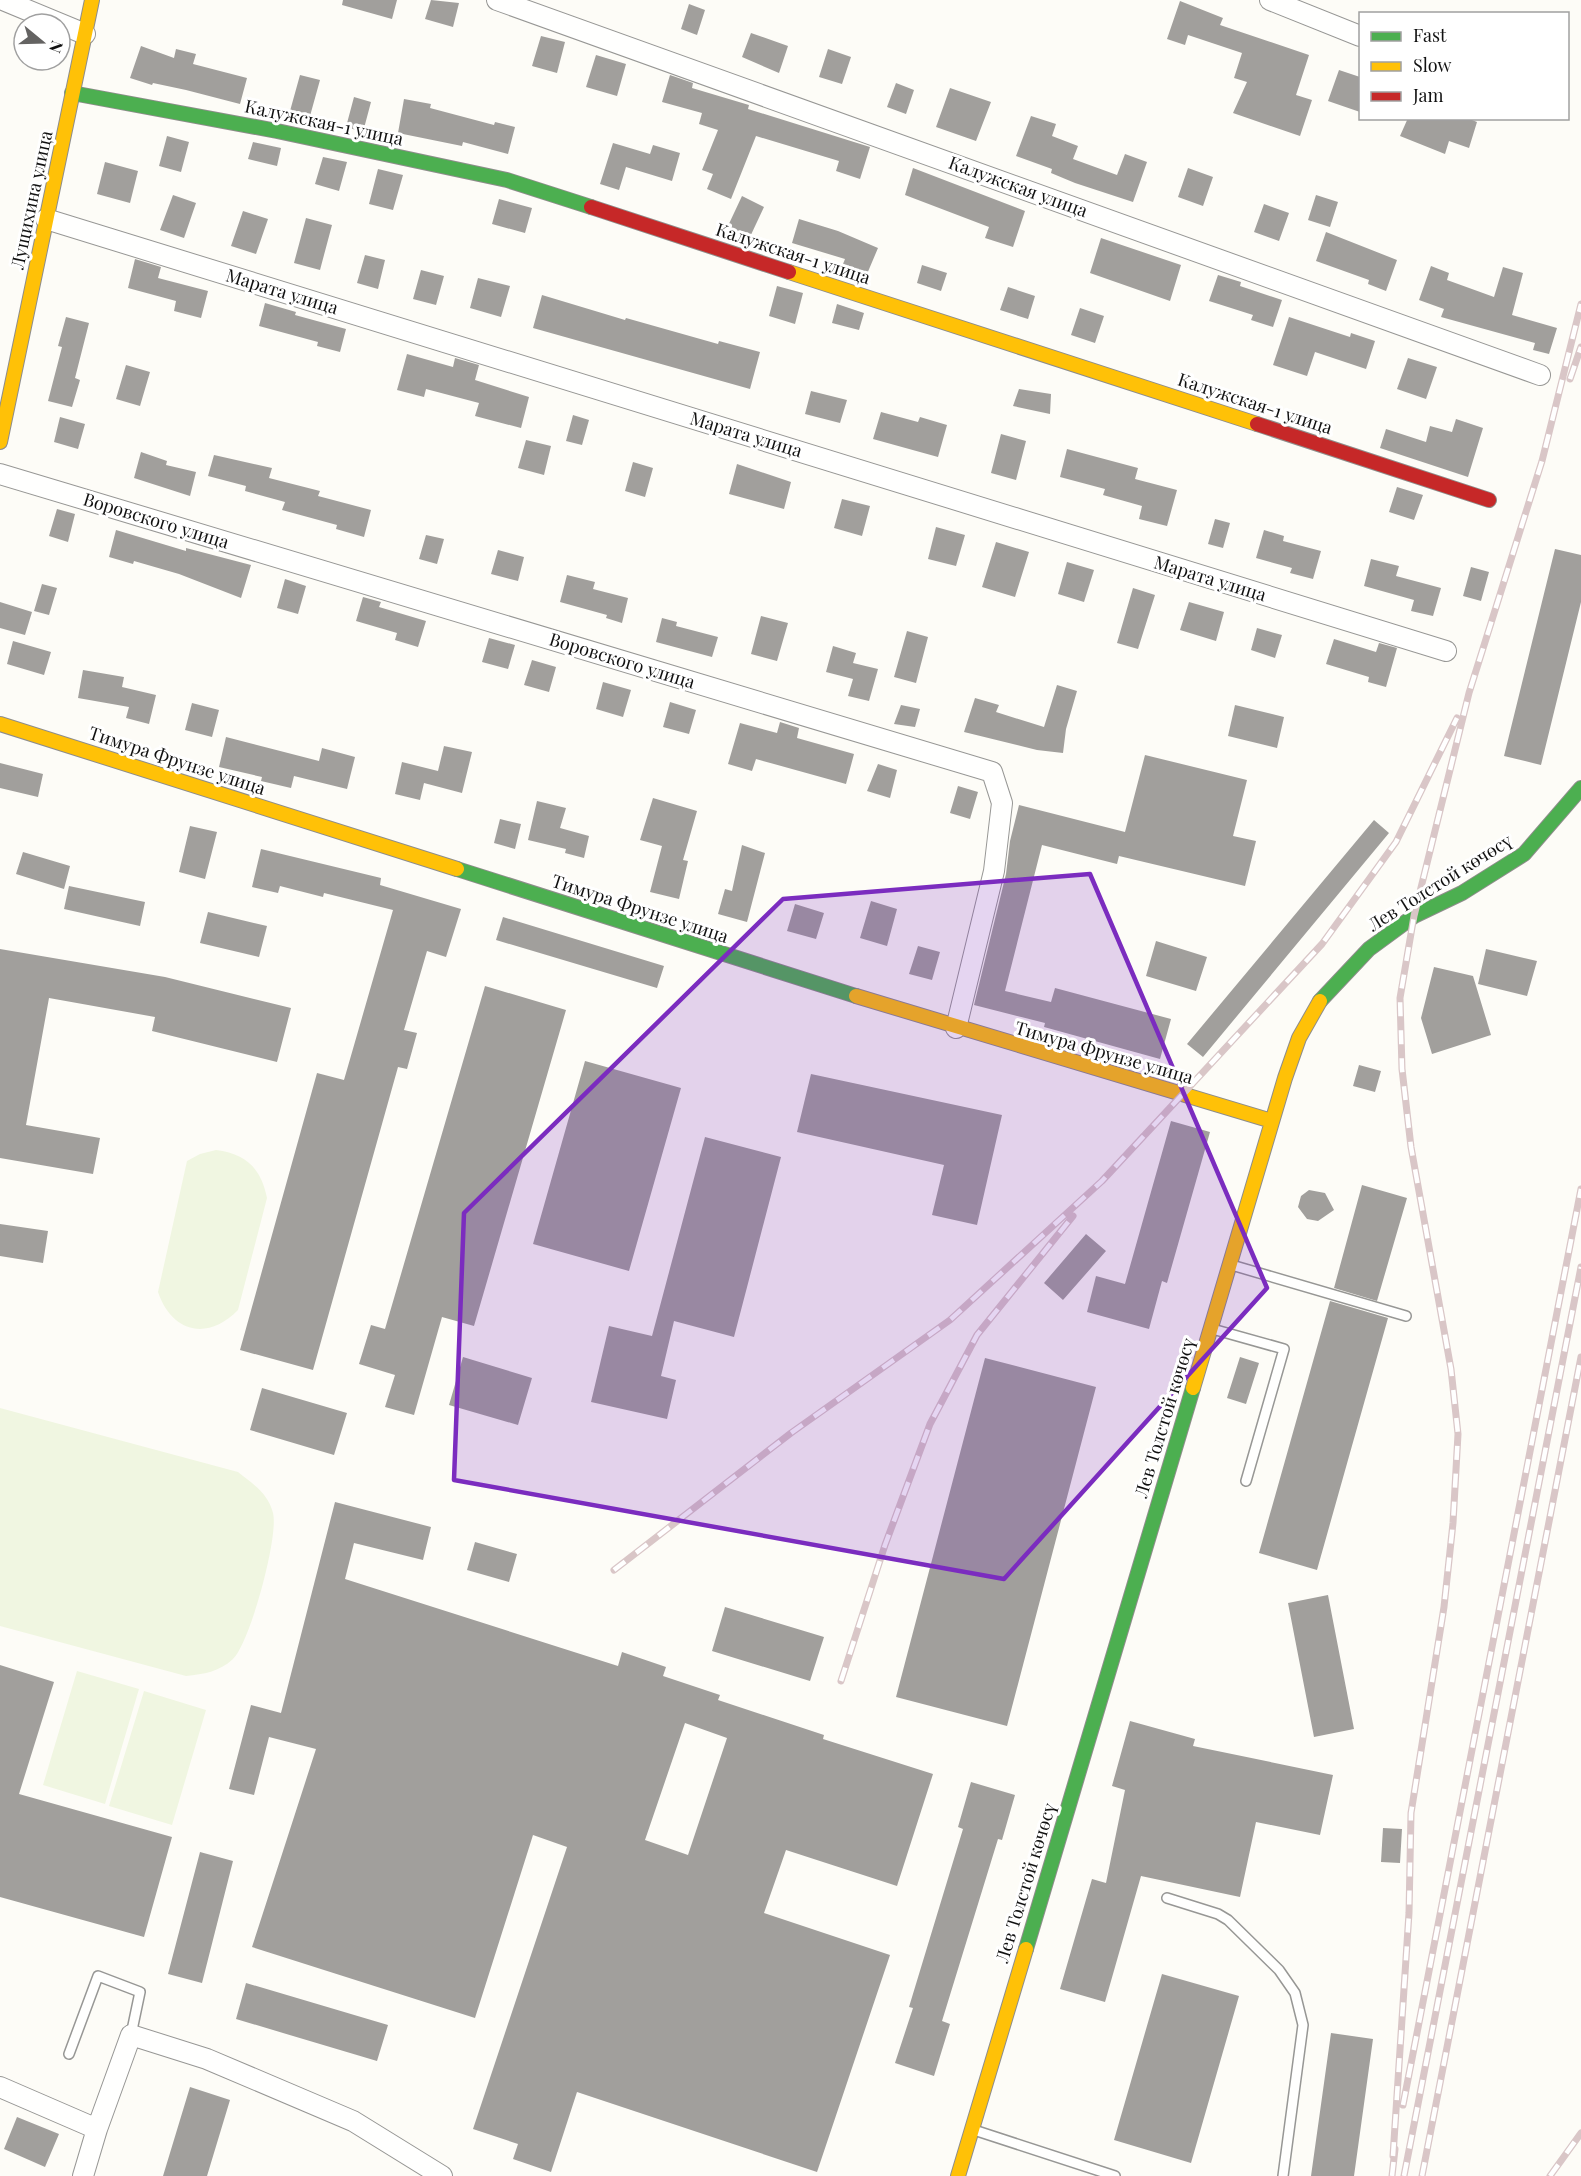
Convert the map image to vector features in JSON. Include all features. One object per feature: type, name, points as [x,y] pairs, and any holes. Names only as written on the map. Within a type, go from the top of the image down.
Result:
[{"type":"main road","name":"Лущихина улица","points":[[0,442],[92,0]]},
{"type":"main road","name":"Калужская-1 улица","points":[[72,93],[277,131],[507,180],[1490,500]]},
{"type":"main road","name":"Тимура Фрунзе улица","points":[[0,724],[956,1028],[1272,1121]]},
{"type":"main road","name":"Лев Толстой көчөсү","points":[[958,2176],[1272,1121],[1299,1038],[1320,1001],[1369,949],[1414,916],[1462,893],[1524,854],[1581,788]]},
{"type":"street","points":[[3,0],[84,34]]},
{"type":"street","name":"Калужская улица","points":[[497,0],[1540,375]]},
{"type":"street","points":[[1270,0],[1359,36]]},
{"type":"street","name":"Марата улица","points":[[46,219],[1446,651]]},
{"type":"street","name":"Воровского улица","points":[[0,474],[992,772],[1002,803],[994,871],[956,1028]]},
{"type":"street","points":[[83,2176],[97,2129],[131,2035],[207,2059],[353,2121],[442,2176]]},
{"type":"street","points":[[0,2087],[97,2129]]},
{"type":"lane","points":[[1229,1265],[1406,1316]]},
{"type":"lane","points":[[1210,1328],[1284,1350],[1246,1481]]},
{"type":"lane","points":[[1167,1898],[1218,1914],[1228,1920],[1279,1970],[1295,1993],[1303,2025],[1282,2176]]},
{"type":"lane","points":[[69,2054],[98,1976],[140,1992],[131,2035]]},
{"type":"lane","points":[[971,2129],[1115,2176]]},
{"type":"highlighted area","points":[[1090,874],[1267,1288],[1004,1579],[454,1480],[464,1213],[783,899]]},
{"type":"green space","points":[[216,1150],[236,1155],[250,1164],[261,1178],[267,1198],[238,1310],[227,1320],[215,1326],[203,1329],[192,1328],[172,1316],[164,1306],[158,1292],[187,1161],[200,1154]]},
{"type":"green space","points":[[0,1408],[238,1472],[259,1490],[268,1500],[273,1513],[272,1543],[255,1612],[240,1649],[233,1659],[217,1670],[186,1676],[0,1626]]},
{"type":"green space","points":[[77,1671],[139,1689],[105,1804],[43,1785]]},
{"type":"green space","points":[[144,1691],[206,1710],[172,1825],[109,1806]]},
{"type":"building","points":[[343,0],[397,0],[392,19],[342,5]]},
{"type":"building","points":[[431,0],[459,3],[453,27],[425,19]]},
{"type":"building","points":[[1180,1],[1223,18],[1220,25],[1309,55],[1296,95],[1312,100],[1300,136],[1233,113],[1247,82],[1234,78],[1242,53],[1188,35],[1185,45],[1167,39]]},
{"type":"building","points":[[689,4],[705,10],[697,35],[681,29]]},
{"type":"building","points":[[751,33],[788,46],[779,73],[742,57]]},
{"type":"building","points":[[541,36],[565,42],[557,73],[532,66]]},
{"type":"building","points":[[141,46],[174,58],[176,49],[196,54],[193,64],[247,78],[240,104],[130,78]]},
{"type":"building","points":[[828,49],[851,57],[842,84],[819,77]]},
{"type":"building","points":[[596,55],[626,64],[617,96],[586,87]]},
{"type":"building","points":[[1339,70],[1359,77],[1359,112],[1328,101]]},
{"type":"building","points":[[300,75],[320,80],[310,116],[290,111]]},
{"type":"building","points":[[670,75],[693,83],[692,88],[749,105],[748,109],[870,147],[860,179],[836,171],[839,161],[756,136],[731,199],[707,189],[713,174],[702,170],[718,130],[699,124],[702,113],[662,102]]},
{"type":"building","points":[[896,83],[914,90],[906,114],[887,107]]},
{"type":"building","points":[[950,88],[991,102],[976,141],[936,127]]},
{"type":"building","points":[[354,97],[371,102],[363,132],[346,127]]},
{"type":"building","points":[[404,99],[431,104],[430,108],[494,125],[495,122],[515,127],[508,154],[463,142],[462,146],[398,133]]},
{"type":"building","points":[[1031,116],[1056,124],[1052,136],[1078,146],[1073,159],[1117,175],[1125,154],[1147,162],[1133,202],[1075,183],[1051,173],[1052,169],[1016,156]]},
{"type":"building","points":[[1407,120],[1472,120],[1477,122],[1469,148],[1449,141],[1445,154],[1400,136]]},
{"type":"building","points":[[167,136],[189,142],[181,172],[159,166]]},
{"type":"building","points":[[253,142],[281,148],[277,166],[248,159]]},
{"type":"building","points":[[613,143],[650,154],[653,145],[680,153],[672,181],[626,167],[619,190],[600,184]]},
{"type":"building","points":[[323,157],[347,162],[339,191],[315,184]]},
{"type":"building","points":[[105,162],[138,171],[130,203],[97,194]]},
{"type":"building","points":[[913,168],[1025,211],[1013,247],[985,238],[989,227],[905,195]]},
{"type":"building","points":[[1188,168],[1213,177],[1203,206],[1178,197]]},
{"type":"building","points":[[378,169],[403,175],[393,210],[369,204]]},
{"type":"building","points":[[173,195],[196,203],[184,238],[160,230]]},
{"type":"building","points":[[1316,195],[1338,202],[1330,227],[1308,220]]},
{"type":"building","points":[[742,196],[764,207],[749,239],[727,228]]},
{"type":"building","points":[[499,199],[532,208],[525,233],[492,224]]},
{"type":"building","points":[[1264,204],[1289,213],[1279,241],[1254,232]]},
{"type":"building","points":[[243,211],[268,219],[256,254],[231,246]]},
{"type":"building","points":[[306,218],[332,225],[320,270],[294,263]]},
{"type":"building","points":[[799,219],[838,231],[878,248],[867,274],[843,264],[845,259],[792,243]]},
{"type":"building","points":[[1326,232],[1397,260],[1386,291],[1368,284],[1369,280],[1316,261]]},
{"type":"building","points":[[1101,238],[1181,265],[1170,301],[1090,273]]},
{"type":"building","points":[[365,255],[385,260],[378,289],[357,283]]},
{"type":"building","points":[[135,259],[161,267],[158,278],[208,291],[201,318],[174,311],[176,301],[128,288]]},
{"type":"building","points":[[922,265],[947,273],[941,291],[917,283]]},
{"type":"building","points":[[1431,266],[1449,273],[1447,280],[1494,297],[1503,267],[1523,273],[1512,315],[1557,328],[1549,354],[1533,350],[1535,343],[1441,317],[1444,309],[1419,300]]},
{"type":"building","points":[[421,270],[444,276],[436,305],[413,299]]},
{"type":"building","points":[[1218,275],[1241,282],[1240,286],[1282,300],[1273,327],[1251,320],[1253,315],[1209,301]]},
{"type":"building","points":[[478,278],[510,286],[501,317],[470,308]]},
{"type":"building","points":[[777,286],[803,293],[795,324],[769,316]]},
{"type":"building","points":[[1008,287],[1035,296],[1028,319],[1000,310]]},
{"type":"building","points":[[542,295],[625,320],[626,318],[718,344],[719,341],[760,352],[750,389],[533,328]]},
{"type":"building","points":[[265,303],[296,312],[295,315],[346,329],[340,352],[317,346],[318,342],[259,326]]},
{"type":"building","points":[[837,304],[864,313],[859,330],[832,323]]},
{"type":"building","points":[[1080,308],[1104,316],[1095,343],[1071,335]]},
{"type":"building","points":[[66,317],[89,323],[75,378],[80,380],[72,407],[48,401],[62,347],[58,346]]},
{"type":"building","points":[[1289,317],[1350,337],[1351,333],[1375,341],[1366,369],[1315,352],[1307,376],[1273,365]]},
{"type":"building","points":[[407,354],[453,367],[455,358],[479,365],[475,380],[529,397],[521,428],[475,416],[479,403],[426,389],[424,397],[397,390]]},
{"type":"building","points":[[1408,358],[1437,367],[1426,399],[1397,389]]},
{"type":"building","points":[[126,365],[150,372],[140,406],[116,399]]},
{"type":"building","points":[[1019,389],[1051,394],[1050,414],[1013,406]]},
{"type":"building","points":[[811,391],[847,400],[840,423],[805,414]]},
{"type":"building","points":[[881,412],[918,422],[920,417],[947,425],[938,457],[873,439]]},
{"type":"building","points":[[573,415],[589,420],[582,445],[566,441]]},
{"type":"building","points":[[60,417],[85,424],[78,449],[54,442]]},
{"type":"building","points":[[1456,419],[1483,428],[1468,477],[1380,448],[1386,429],[1426,442],[1430,426],[1452,432]]},
{"type":"building","points":[[1001,434],[1026,441],[1016,480],[991,473]]},
{"type":"building","points":[[526,440],[551,446],[544,475],[518,468]]},
{"type":"building","points":[[1067,449],[1138,468],[1135,479],[1177,490],[1167,526],[1139,519],[1142,506],[1103,495],[1105,489],[1060,477]]},
{"type":"building","points":[[141,452],[167,461],[166,465],[196,472],[190,496],[134,478]]},
{"type":"building","points":[[214,455],[272,468],[269,478],[320,491],[318,496],[371,510],[364,537],[336,529],[337,525],[282,510],[285,502],[245,491],[246,486],[208,476]]},
{"type":"building","points":[[633,462],[653,468],[645,497],[625,491]]},
{"type":"building","points":[[737,464],[791,482],[784,509],[729,494]]},
{"type":"building","points":[[1397,487],[1423,495],[1414,520],[1389,512]]},
{"type":"building","points":[[842,499],[870,506],[862,536],[834,528]]},
{"type":"building","points":[[57,509],[75,514],[68,542],[49,536]]},
{"type":"building","points":[[1215,519],[1230,523],[1223,548],[1208,544]]},
{"type":"building","points":[[936,527],[965,535],[956,566],[928,559]]},
{"type":"building","points":[[116,530],[186,551],[186,548],[251,565],[241,598],[179,574],[134,561],[133,564],[109,557]]},
{"type":"building","points":[[1264,530],[1284,536],[1283,541],[1321,551],[1313,579],[1290,573],[1292,568],[1256,558]]},
{"type":"building","points":[[426,535],[444,539],[437,564],[419,559]]},
{"type":"building","points":[[996,542],[1029,552],[1015,597],[982,587]]},
{"type":"building","points":[[1555,549],[1581,555],[1581,602],[1541,765],[1504,756]]},
{"type":"building","points":[[498,550],[524,557],[518,581],[491,574]]},
{"type":"building","points":[[1371,559],[1399,566],[1396,576],[1441,588],[1433,616],[1411,611],[1414,600],[1364,586]]},
{"type":"building","points":[[1067,562],[1094,570],[1084,602],[1058,594]]},
{"type":"building","points":[[1471,567],[1489,572],[1481,601],[1463,596]]},
{"type":"building","points":[[567,575],[595,582],[593,589],[628,598],[622,623],[606,618],[607,615],[560,602]]},
{"type":"building","points":[[285,579],[306,586],[298,614],[277,608]]},
{"type":"building","points":[[42,584],[57,588],[49,615],[34,611]]},
{"type":"building","points":[[1133,588],[1155,595],[1138,649],[1117,643]]},
{"type":"building","points":[[363,597],[381,602],[379,607],[426,621],[418,647],[395,640],[397,633],[356,621]]},
{"type":"building","points":[[0,602],[32,612],[25,635],[0,628]]},
{"type":"building","points":[[1189,602],[1224,612],[1216,641],[1180,630]]},
{"type":"building","points":[[761,616],[788,623],[777,661],[751,654]]},
{"type":"building","points":[[662,618],[677,622],[676,626],[718,637],[712,657],[656,642]]},
{"type":"building","points":[[1257,628],[1282,635],[1275,658],[1251,650]]},
{"type":"building","points":[[907,631],[928,637],[916,683],[894,677]]},
{"type":"building","points":[[489,638],[515,645],[508,669],[482,662]]},
{"type":"building","points":[[1334,639],[1376,652],[1379,643],[1397,648],[1386,687],[1368,682],[1369,677],[1326,664]]},
{"type":"building","points":[[13,641],[51,652],[44,675],[7,664]]},
{"type":"building","points":[[833,646],[856,653],[853,663],[878,669],[869,701],[848,696],[853,679],[826,672]]},
{"type":"building","points":[[532,660],[556,667],[549,692],[524,685]]},
{"type":"building","points":[[83,670],[124,677],[122,687],[156,695],[149,724],[126,718],[129,707],[78,698]]},
{"type":"building","points":[[603,682],[631,690],[623,717],[596,709]]},
{"type":"building","points":[[1057,685],[1077,691],[1066,729],[1063,753],[1037,750],[964,732],[975,698],[999,705],[996,712],[1044,727]]},
{"type":"building","points":[[670,702],[696,710],[689,734],[663,727]]},
{"type":"building","points":[[192,703],[219,710],[212,737],[185,730]]},
{"type":"building","points":[[901,705],[920,709],[915,727],[894,724]]},
{"type":"building","points":[[1235,705],[1284,717],[1277,748],[1228,736]]},
{"type":"building","points":[[780,722],[799,728],[797,738],[854,754],[846,784],[756,759],[752,771],[728,764],[740,723],[777,733]]},
{"type":"building","points":[[226,737],[319,761],[322,748],[355,757],[347,789],[294,776],[291,788],[261,781],[262,777],[219,767]]},
{"type":"building","points":[[444,746],[472,752],[462,793],[424,783],[420,800],[395,794],[402,762],[438,771]]},
{"type":"building","points":[[1145,755],[1247,780],[1233,836],[1256,841],[1245,886],[1119,856],[1117,864],[1042,845],[1005,991],[1051,1002],[1055,988],[1171,1019],[1160,1059],[1044,1027],[1045,1023],[974,1005],[1006,874],[1010,841],[1019,805],[1125,832]]},
{"type":"building","points":[[0,763],[43,774],[38,797],[0,788]]},
{"type":"building","points":[[878,764],[897,770],[890,798],[867,791]]},
{"type":"building","points":[[958,786],[978,792],[970,819],[950,813]]},
{"type":"building","points":[[653,798],[697,811],[683,860],[688,861],[679,899],[650,892],[662,846],[640,840]]},
{"type":"building","points":[[537,801],[566,808],[560,828],[589,836],[584,858],[565,853],[566,849],[528,840]]},
{"type":"building","points":[[500,819],[521,824],[515,849],[494,843]]},
{"type":"building","points":[[1374,820],[1389,833],[1203,1057],[1187,1044]]},
{"type":"building","points":[[190,826],[217,832],[205,879],[179,872]]},
{"type":"building","points":[[742,845],[765,853],[747,922],[718,914],[725,889],[732,891]]},
{"type":"building","points":[[261,849],[381,878],[380,885],[461,909],[446,957],[427,951],[404,1030],[417,1033],[407,1069],[398,1067],[313,1370],[240,1350],[317,1073],[344,1080],[393,910],[324,893],[323,897],[280,886],[278,893],[252,887]]},
{"type":"building","points":[[23,852],[70,866],[64,889],[16,874]]},
{"type":"building","points":[[69,886],[145,902],[140,926],[64,909]]},
{"type":"building","points":[[871,901],[897,909],[887,946],[860,938]]},
{"type":"building","points":[[795,904],[824,913],[816,939],[787,931]]},
{"type":"building","points":[[208,912],[267,926],[259,957],[200,943]]},
{"type":"building","points":[[503,917],[664,966],[657,988],[496,940]]},
{"type":"building","points":[[1156,941],[1207,957],[1196,991],[1146,976]]},
{"type":"building","points":[[918,946],[940,952],[932,980],[909,974]]},
{"type":"building","points":[[0,949],[165,977],[291,1008],[277,1062],[152,1031],[155,1017],[49,998],[26,1125],[100,1138],[93,1174],[0,1158]]},
{"type":"building","points":[[1486,949],[1537,961],[1527,996],[1478,984]]},
{"type":"building","points":[[1434,967],[1473,976],[1491,1035],[1432,1054],[1421,1018]]},
{"type":"building","points":[[485,986],[566,1010],[474,1326],[442,1317],[414,1415],[385,1407],[395,1375],[359,1364],[371,1325],[385,1329]]},
{"type":"building","points":[[585,1061],[681,1088],[629,1271],[533,1244]]},
{"type":"building","points":[[1359,1065],[1381,1071],[1375,1092],[1353,1086]]},
{"type":"building","points":[[811,1074],[1002,1115],[977,1225],[932,1215],[944,1165],[797,1132]]},
{"type":"building","points":[[1171,1121],[1210,1132],[1167,1283],[1162,1281],[1149,1329],[1087,1312],[1096,1276],[1125,1284]]},
{"type":"building","points":[[705,1137],[781,1157],[734,1337],[674,1321],[661,1376],[676,1380],[667,1419],[591,1402],[609,1326],[652,1336]]},
{"type":"building","points":[[1362,1185],[1407,1198],[1377,1301],[1334,1288]]},
{"type":"building","points":[[1309,1190],[1325,1193],[1334,1210],[1318,1221],[1307,1219],[1298,1207],[1301,1196]]},
{"type":"building","points":[[0,1224],[48,1231],[43,1263],[0,1256]]},
{"type":"building","points":[[1086,1234],[1106,1251],[1063,1300],[1044,1283]]},
{"type":"building","points":[[1330,1301],[1388,1318],[1317,1570],[1259,1553]]},
{"type":"building","points":[[463,1357],[532,1378],[518,1425],[449,1405]]},
{"type":"building","points":[[1240,1357],[1259,1363],[1246,1404],[1227,1398]]},
{"type":"building","points":[[985,1358],[1096,1387],[1007,1726],[896,1697]]},
{"type":"building","points":[[262,1388],[347,1413],[334,1455],[250,1430]]},
{"type":"building","points":[[335,1502],[431,1527],[423,1560],[354,1543],[345,1579],[618,1666],[622,1652],[666,1667],[663,1676],[720,1695],[718,1700],[824,1735],[823,1739],[933,1774],[897,1886],[786,1850],[764,1913],[890,1955],[817,2172],[577,2092],[551,2172],[513,2159],[518,2144],[473,2129],[567,1847],[533,1835],[475,2018],[252,1947],[316,1749],[269,1737],[254,1795],[229,1789],[251,1705],[281,1713]],"holes":[[[685,1723],[727,1738],[688,1855],[645,1840]]]},
{"type":"building","points":[[475,1542],[517,1554],[509,1582],[467,1570]]},
{"type":"building","points":[[1328,1595],[1354,1729],[1314,1737],[1288,1603]]},
{"type":"building","points":[[725,1607],[824,1637],[810,1681],[712,1651]]},
{"type":"building","points":[[0,1665],[54,1682],[19,1794],[172,1837],[144,1937],[0,1897]]},
{"type":"building","points":[[1130,1721],[1195,1739],[1193,1746],[1333,1775],[1320,1835],[1256,1822],[1240,1897],[1141,1876],[1105,2002],[1060,1989],[1092,1879],[1106,1883],[1125,1790],[1112,1786]]},
{"type":"building","points":[[971,1782],[1015,1795],[1002,1840],[998,1839],[942,2021],[950,2024],[934,2076],[895,2063],[913,2008],[909,2007],[963,1829],[958,1827]]},
{"type":"building","points":[[1383,1828],[1402,1829],[1400,1863],[1381,1862]]},
{"type":"building","points":[[200,1852],[233,1861],[202,1983],[168,1974]]},
{"type":"building","points":[[1162,1974],[1239,1996],[1191,2163],[1114,2140]]},
{"type":"building","points":[[246,1983],[388,2025],[377,2061],[236,2019]]},
{"type":"building","points":[[1331,2033],[1373,2039],[1354,2176],[1311,2176]]},
{"type":"building","points":[[190,2087],[230,2100],[207,2176],[163,2176]]},
{"type":"building","points":[[17,2117],[59,2134],[45,2167],[4,2149]]},
{"type":"railway","points":[[1393,2156],[1409,1913],[1411,1813],[1444,1607],[1453,1523],[1458,1434],[1451,1369],[1411,1147],[1402,1069],[1400,998],[1414,916],[1469,693],[1542,461],[1581,304]]},
{"type":"railway","points":[[1570,379],[1581,347]]},
{"type":"railway","points":[[614,1570],[791,1433],[950,1320],[1102,1181],[1322,944],[1396,842],[1457,718]]},
{"type":"railway","points":[[1403,2105],[1581,1189]]},
{"type":"railway","points":[[841,1681],[885,1545],[930,1424],[977,1335],[1073,1216]]},
{"type":"railway","points":[[1404,2176],[1581,1267]]},
{"type":"railway","points":[[1422,2176],[1581,1357]]},
{"type":"railway","points":[[1550,2176],[1581,2133]]},
{"type":"railway","points":[[1392,2176],[1395,2149]]},
{"type":"traffic: fast","points":[[72,93],[277,131],[507,180],[591,207]]},
{"type":"traffic: fast","points":[[1320,1001],[1369,949],[1414,916],[1462,893],[1524,854],[1581,788]]},
{"type":"traffic: fast","points":[[457,869],[856,996]]},
{"type":"traffic: fast","points":[[1026,1949],[1193,1388]]},
{"type":"traffic: slow","points":[[0,442],[92,0]]},
{"type":"traffic: slow","points":[[789,272],[1257,424]]},
{"type":"traffic: slow","points":[[0,724],[457,869]]},
{"type":"traffic: slow","points":[[856,996],[1272,1121]]},
{"type":"traffic: slow","points":[[1193,1388],[1285,1078],[1299,1038],[1320,1001]]},
{"type":"traffic: slow","points":[[958,2176],[1026,1949]]},
{"type":"traffic: jam","points":[[591,207],[789,272]]},
{"type":"traffic: jam","points":[[1257,424],[1489,500]]}]
